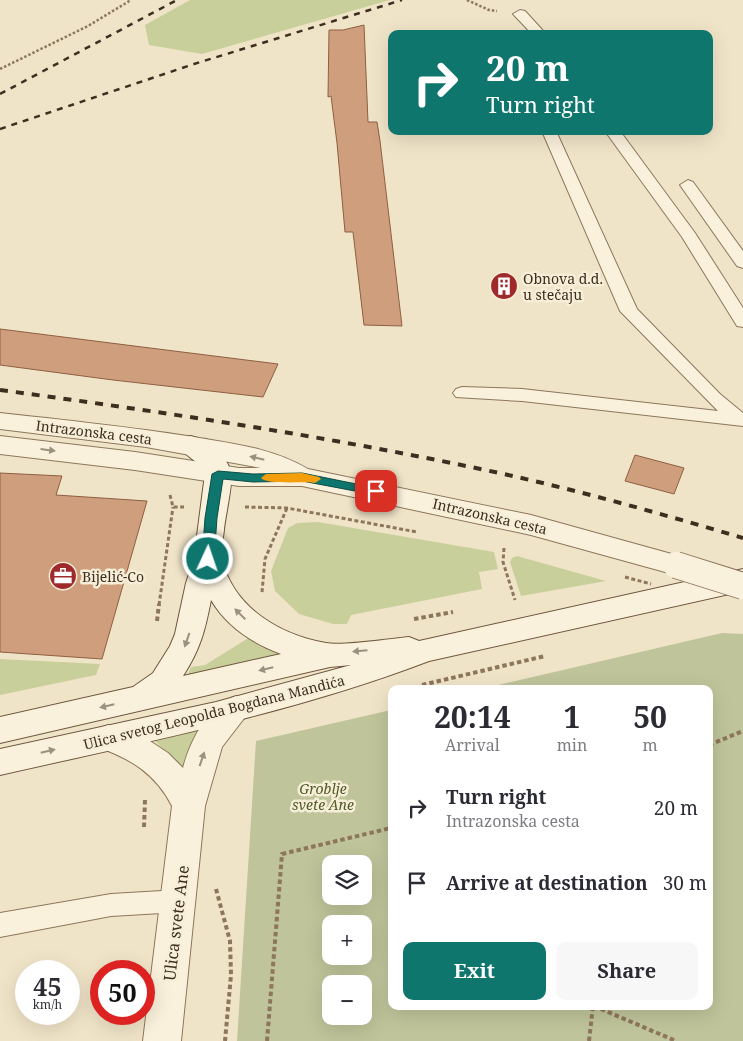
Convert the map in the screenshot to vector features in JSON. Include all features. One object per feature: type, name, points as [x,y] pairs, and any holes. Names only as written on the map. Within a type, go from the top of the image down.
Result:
[{"type":"main road","name":"Intrazonska cesta","points":[[0,421],[190,445],[265,459],[302,477]]},
{"type":"main road","name":"Intrazonska cesta","points":[[0,445],[135,461],[253,478],[302,477],[531,525],[676,565],[743,586]]},
{"type":"main road","points":[[138,699],[164,681],[184,650],[190,634],[200,583],[208,559],[212,507],[218,474],[212,460],[190,445]]},
{"type":"main road","points":[[208,559],[224,596],[248,623],[269,637],[289,646],[330,654]]},
{"type":"main road","name":"Ulica svetog Leopolda Bogdana Mandića","points":[[0,762],[236,708],[349,679],[425,650],[743,580]]},
{"type":"main road","name":"Ulica svetog Leopolda Bogdana Mandića","points":[[0,730],[330,654],[382,650],[425,650]]},
{"type":"main road","name":"Ulica svete Ane","points":[[162,1041],[189,806],[200,760],[209,741],[224,720],[236,708]]},
{"type":"main road","points":[[108,738],[126,743],[155,759],[169,771],[189,806]]},
{"type":"lane","points":[[520,14],[536,30]]},
{"type":"lane","points":[[551,135],[629,311],[714,398],[741,420]]},
{"type":"lane","points":[[615,135],[688,236],[743,322]]},
{"type":"lane","points":[[688,186],[743,263]]},
{"type":"lane","points":[[462,393],[522,395],[741,420]]},
{"type":"lane","points":[[0,925],[111,905],[179,901]]},
{"type":"path","points":[[0,69],[88,26],[131,0]]},
{"type":"path","points":[[467,0],[489,10],[520,14]]},
{"type":"path","points":[[156,628],[173,507],[172,498],[166,489]]},
{"type":"path","points":[[173,507],[287,508],[420,532]]},
{"type":"path","points":[[262,596],[260,578],[264,560],[287,508]]},
{"type":"path","points":[[494,545],[512,549]]},
{"type":"path","points":[[504,547],[503,562],[516,603]]},
{"type":"path","points":[[616,574],[625,577]]},
{"type":"path","points":[[630,583],[649,579]]},
{"type":"path","points":[[508,604],[524,602]]},
{"type":"path","points":[[409,621],[463,611]]},
{"type":"path","points":[[713,743],[743,731]]},
{"type":"path","points":[[144,827],[145,798]]},
{"type":"path","points":[[267,1041],[282,854],[388,829]]},
{"type":"path","points":[[215,885],[230,941],[231,975],[225,1041]]},
{"type":"path","points":[[589,1041],[593,1010]]},
{"type":"path","points":[[603,1010],[676,1041]]},
{"type":"green space","points":[[190,0],[390,0],[202,54],[149,45],[145,25]]},
{"type":"green space","points":[[318,522],[494,552],[498,569],[479,572],[482,589],[351,615],[347,624],[333,624],[299,614],[275,591],[271,571],[288,528],[297,523]]},
{"type":"green space","points":[[517,556],[606,581],[521,596],[510,562],[512,558]]},
{"type":"green space","name":"Groblje svete Ane","points":[[722,633],[743,634],[743,1041],[237,1041],[256,741],[388,711],[388,1010],[713,1010],[713,685],[498,685]]},
{"type":"green space","points":[[250,637],[275,651],[276,654],[271,660],[196,679],[188,674],[191,667],[205,665]]},
{"type":"green space","points":[[0,659],[100,664],[96,675],[0,695]]},
{"type":"green space","points":[[195,727],[198,736],[187,765],[180,772],[174,760],[152,738]]},
{"type":"building","points":[[364,25],[368,122],[377,122],[402,326],[364,325],[353,232],[345,232],[337,143],[331,96],[328,97],[329,30],[343,30]]},
{"type":"building","points":[[0,329],[278,364],[263,397],[113,380],[0,365]]},
{"type":"building","points":[[635,455],[684,468],[674,494],[625,481]]},
{"type":"building","name":"Bijelić-Co","points":[[0,473],[62,476],[56,495],[147,501],[102,659],[0,652]]},
{"type":"railway","points":[[0,94],[177,0]]},
{"type":"railway","points":[[0,129],[194,64],[402,0]]},
{"type":"railway","points":[[0,390],[234,424],[408,454],[501,473],[571,490],[743,538]]},
{"type":"slow traffic","points":[[266,478],[302,477],[315,479]]},
{"type":"place","name":"Obnova d.d. u stečaju","points":[[504,286]]},
{"type":"place","name":"Bijelić-Co","points":[[63,576]]},
{"type":"route","points":[[208,559],[212,507],[218,474],[253,478],[302,477],[376,491]]}]
